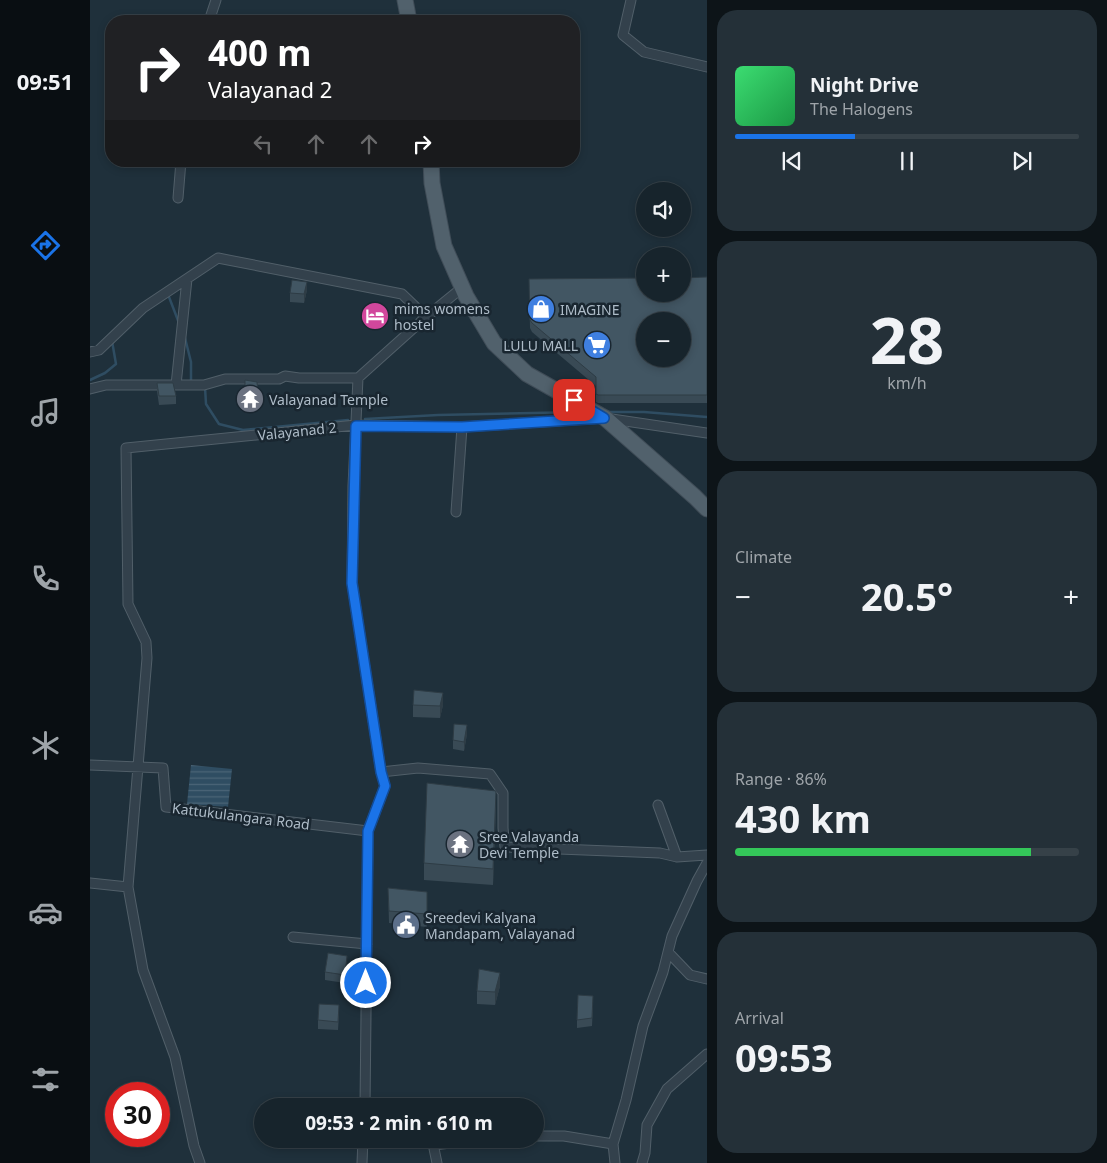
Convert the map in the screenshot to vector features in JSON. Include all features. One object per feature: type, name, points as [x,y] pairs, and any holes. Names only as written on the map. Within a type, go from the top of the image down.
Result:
[{"type":"main road","points":[[405,0],[408,15]]},
{"type":"main road","points":[[431,167],[432,183],[444,246],[463,287],[494,343],[527,374],[604,418],[695,497],[707,510]]},
{"type":"street","points":[[211,15],[216,0]]},
{"type":"street","points":[[631,0],[623,35],[644,52],[707,67]]},
{"type":"street","points":[[178,198],[181,167]]},
{"type":"street","points":[[90,352],[99,350],[143,308],[218,258],[402,294],[426,317]]},
{"type":"street","points":[[176,385],[187,279]]},
{"type":"street","points":[[90,389],[106,385],[204,385],[225,380],[278,378],[285,376],[299,378],[358,378],[426,317],[463,287]]},
{"type":"street","points":[[358,378],[352,583],[381,772],[385,786],[368,831],[365,1098]]},
{"type":"street","name":"Valayanad 2","points":[[138,768],[147,658],[146,642],[128,604],[126,448],[356,426],[462,427],[604,418],[707,433]]},
{"type":"street","points":[[456,512],[462,427]]},
{"type":"street","name":"Kattukulangara Road","points":[[90,766],[163,768],[166,807],[368,831]]},
{"type":"street","points":[[138,768],[128,887],[143,970],[175,1057],[194,1146],[200,1163]]},
{"type":"street","points":[[381,772],[418,768],[490,774],[503,792],[505,846],[660,853],[677,857],[707,855]]},
{"type":"street","points":[[658,805],[677,857]]},
{"type":"street","points":[[615,1163],[613,1144],[626,1100],[643,1026],[663,972],[672,936],[707,863]]},
{"type":"street","points":[[90,882],[128,887]]},
{"type":"street","points":[[293,937],[367,944]]},
{"type":"street","points":[[668,952],[690,976],[707,979]]},
{"type":"street","points":[[642,1163],[645,1153],[647,1125],[668,1089],[707,1054]]},
{"type":"street","points":[[544,1136],[564,1136],[613,1144]]},
{"type":"street","points":[[362,1163],[363,1148]]},
{"type":"street","points":[[434,1148],[438,1163]]},
{"type":"water","points":[[191,765],[232,769],[228,807],[187,804]]},
{"type":"building","name":"LULU MALL","points":[[707,277],[707,395],[596,394],[596,377],[530,320],[529,279],[636,278],[636,302],[691,302],[691,278]]},
{"type":"building","points":[[292,280],[307,282],[304,294],[290,293]]},
{"type":"building","points":[[245,380],[257,382],[258,394],[245,395]]},
{"type":"building","points":[[157,383],[173,383],[176,396],[159,396]]},
{"type":"building","points":[[414,690],[443,693],[440,706],[413,705]]},
{"type":"building","points":[[454,724],[467,725],[464,742],[453,740]]},
{"type":"building","name":"Sree Valayanda Devi Temple","points":[[427,783],[496,791],[493,869],[424,863]]},
{"type":"building","points":[[388,888],[427,892],[427,914],[389,911]]},
{"type":"building","points":[[328,953],[347,956],[345,975],[325,972]]},
{"type":"building","points":[[479,969],[500,973],[495,992],[477,991]]},
{"type":"building","points":[[578,995],[593,996],[592,1018],[577,1020]]},
{"type":"building","points":[[319,1004],[339,1005],[338,1022],[318,1020]]},
{"type":"waterway","name":"Valayanad 2","points":[[169,297],[179,323]]},
{"type":"waterway","name":"Valayanad 2","points":[[185,338],[191,362],[191,382]]},
{"type":"waterway","points":[[90,380],[105,373],[116,364],[112,341]]},
{"type":"waterway","name":"Valayanad 2","points":[[205,387],[206,404],[219,424],[243,430],[348,420]]},
{"type":"waterway","points":[[365,419],[438,415],[580,412]]},
{"type":"waterway","points":[[608,412],[644,412],[707,417]]},
{"type":"place","name":"IMAGINE","points":[[541,309]]},
{"type":"place","name":"mims womens hostel","points":[[375,316]]},
{"type":"place","name":"LULU MALL","points":[[597,345]]},
{"type":"place","name":"Valayanad Temple","points":[[250,399]]},
{"type":"place","name":"Sree Valayanda Devi Temple","points":[[460,844]]},
{"type":"place","name":"Sreedevi Kalyana Mandapam, Valayanad","points":[[406,925]]},
{"type":"route","points":[[366,983],[368,831],[385,786],[381,772],[352,583],[356,426],[462,427],[604,418],[574,400]]}]
